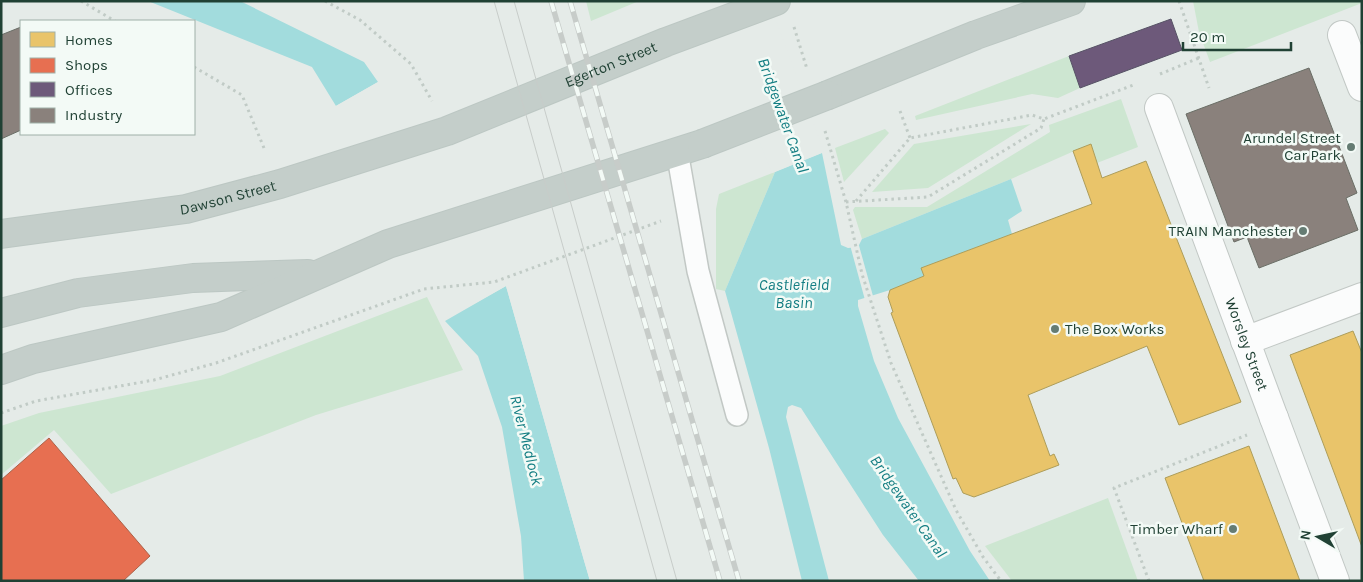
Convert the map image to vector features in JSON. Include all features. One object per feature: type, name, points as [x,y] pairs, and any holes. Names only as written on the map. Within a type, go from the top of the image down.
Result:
[{"type":"highway","name":"Egerton Street","points":[[447,131],[666,42],[776,1]]},
{"type":"highway","points":[[976,35],[1027,1]]},
{"type":"highway","points":[[1,370],[33,359],[221,318],[388,244],[690,148],[976,35],[1071,1]]},
{"type":"highway","name":"Dawson Street","points":[[1,234],[186,209],[289,181],[447,131]]},
{"type":"highway","points":[[1,312],[78,293],[193,278],[322,273]]},
{"type":"street","points":[[1342,35],[1362,87]]},
{"type":"street","name":"Worsley Street","points":[[1159,108],[1245,341],[1263,424],[1335,581]]},
{"type":"street","points":[[1245,341],[1362,297]]},
{"type":"lane","points":[[690,148],[686,202],[698,270],[737,416]]},
{"type":"path","points":[[81,1],[113,20]]},
{"type":"path","points":[[324,1],[360,20],[411,64],[447,131]]},
{"type":"path","points":[[1179,1],[1209,88]]},
{"type":"path","points":[[1156,76],[1199,58]]},
{"type":"path","points":[[195,68],[242,95],[264,148]]},
{"type":"path","points":[[856,201],[910,138],[1032,115],[1044,119],[1141,82]]},
{"type":"path","points":[[900,111],[910,138]]},
{"type":"path","points":[[1001,581],[983,557],[956,510],[891,363],[854,244],[846,202],[928,197],[1041,128],[1044,119]]},
{"type":"path","points":[[1,413],[36,401],[154,380],[216,363],[424,288],[494,282],[665,220],[686,202]]},
{"type":"path","points":[[1149,581],[1114,488],[1248,435],[1263,424]]},
{"type":"green space","points":[[586,1],[639,1],[591,21]]},
{"type":"green space","points":[[1193,1],[1362,1],[1362,3],[1210,62],[1199,32]]},
{"type":"green space","points":[[1069,56],[1080,88],[1058,98],[1032,94],[916,120],[915,116]]},
{"type":"green space","points":[[1121,99],[1138,147],[1097,163],[1090,144],[1011,179],[862,239],[853,210],[855,207],[927,207],[1050,132],[1049,125]]},
{"type":"green space","points":[[1031,124],[928,188],[872,192],[914,144]]},
{"type":"green space","points":[[885,129],[889,133],[844,182],[835,148]]},
{"type":"green space","points":[[775,172],[725,291],[716,289],[716,209],[719,194]]},
{"type":"green space","points":[[427,297],[463,370],[316,415],[111,494],[54,430],[1,475],[1,426],[39,413],[220,376]]},
{"type":"green space","points":[[1108,498],[1138,581],[1012,581],[985,546]]},
{"type":"water","points":[[148,1],[240,1],[364,62],[378,82],[336,106],[312,67]]},
{"type":"water","name":"Castlefield Basin","points":[[822,153],[841,245],[848,248],[858,247],[862,239],[1011,179],[1022,211],[1008,220],[1012,234],[922,268],[924,276],[890,290],[858,300],[858,306],[874,361],[898,418],[970,551],[990,581],[919,581],[883,535],[801,408],[792,405],[788,407],[786,417],[829,581],[802,581],[769,448],[725,291],[775,172]]},
{"type":"water","name":"River Medlock","points":[[506,286],[590,581],[524,581],[521,536],[502,427],[478,356],[445,321]]},
{"type":"pier","points":[[703,1],[769,1],[824,152],[772,173]]},
{"type":"pier","points":[[378,82],[379,85],[337,108],[334,107]]},
{"type":"pier","points":[[858,242],[873,296],[865,300],[850,245]]},
{"type":"pier","points":[[505,284],[508,285],[593,581],[590,581],[506,286],[445,320],[444,318]]},
{"type":"building: Homes","name":"The Box Works","points":[[1091,144],[1102,178],[1146,161],[1241,402],[1179,425],[1147,346],[1028,395],[1050,456],[1054,454],[1059,465],[974,497],[963,493],[956,478],[953,479],[891,313],[893,312],[888,297],[890,290],[924,276],[921,268],[1092,204],[1073,151]]},
{"type":"building: Homes","points":[[1353,331],[1362,353],[1362,547],[1290,355]]},
{"type":"building: Homes","name":"Timber Wharf","points":[[1249,446],[1300,581],[1204,581],[1165,478]]},
{"type":"building: Shops","points":[[49,438],[150,556],[123,581],[1,581],[1,480]]},
{"type":"building: Offices","points":[[1171,19],[1182,50],[1080,88],[1069,56]]},
{"type":"building: Industry","points":[[20,27],[20,130],[1,139],[1,35]]},
{"type":"building: Industry","points":[[1309,68],[1357,193],[1346,198],[1358,230],[1259,268],[1247,237],[1234,242],[1186,114]]},
{"type":"tram line","points":[[494,1],[657,581]]},
{"type":"tram line","points":[[514,1],[677,581]]},
{"type":"railway","points":[[551,1],[720,581]]},
{"type":"railway","points":[[570,1],[739,581]]},
{"type":"place","name":"Arundel Street Car Park","points":[[1351,147]]},
{"type":"place","name":"TRAIN Manchester","points":[[1303,231]]},
{"type":"place","name":"The Box Works","points":[[1055,329]]},
{"type":"place","name":"Timber Wharf","points":[[1233,529]]},
{"type":"water label","name":"Bridgewater Canal","points":[[784,115]]},
{"type":"water label","name":"Bridgewater Canal","points":[[909,506]]}]
